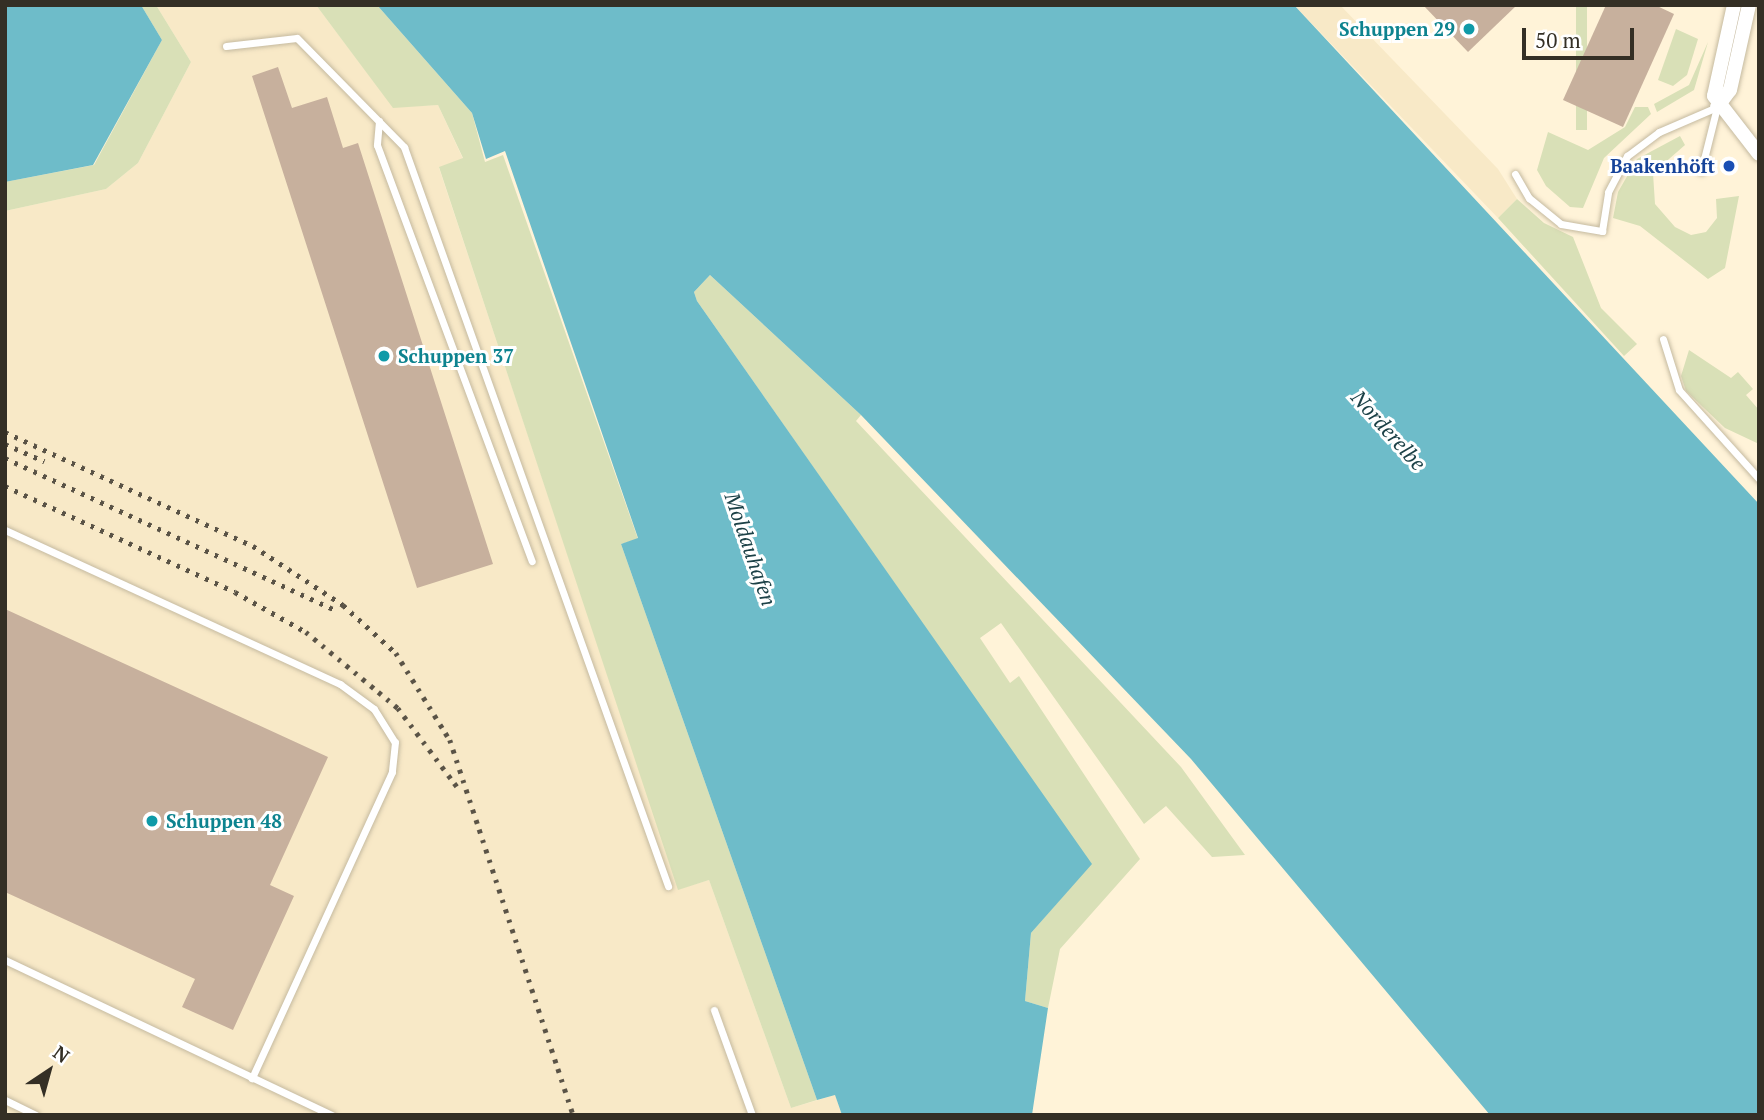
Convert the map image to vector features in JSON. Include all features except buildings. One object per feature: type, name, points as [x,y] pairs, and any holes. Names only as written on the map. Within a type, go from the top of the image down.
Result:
[{"type":"street","points":[[1717,107],[1730,90],[1749,5]]},
{"type":"street","points":[[1734,7],[1715,89],[1717,107],[1759,154]]},
{"type":"lane","points":[[226,46],[297,38],[404,147],[668,886]]},
{"type":"lane","points":[[1701,171],[1717,107]]},
{"type":"lane","points":[[1515,174],[1529,198],[1555,220],[1602,231],[1611,183],[1633,150],[1717,107]]},
{"type":"lane","points":[[379,121],[377,145],[532,561]]},
{"type":"lane","points":[[1663,339],[1679,390],[1759,479]]},
{"type":"lane","points":[[5,530],[340,684],[374,709],[395,742],[392,772],[252,1078]]},
{"type":"lane","points":[[5,960],[332,1115]]},
{"type":"lane","points":[[714,1010],[752,1115]]},
{"type":"lane","points":[[5,1100],[36,1115]]},
{"type":"shaded area","points":[[156,5],[316,5],[393,107],[438,105],[463,159],[439,168],[679,889],[709,880],[791,1108],[835,1095],[842,1115],[5,1115],[5,211],[106,189],[138,163],[191,62]]},
{"type":"shaded area","points":[[1294,5],[1340,5],[1498,169],[1517,199],[1498,218]]},
{"type":"green space","points":[[141,5],[156,5],[191,62],[138,163],[106,189],[5,211],[5,182],[94,165],[162,40]]},
{"type":"green space","points":[[316,5],[377,5],[472,113],[485,162],[503,155],[638,539],[621,544],[817,1100],[791,1108],[709,880],[678,890],[439,167],[463,158],[438,105],[393,108]]},
{"type":"green space","points":[[1576,5],[1587,5],[1587,130],[1576,130]]},
{"type":"green space","points":[[1676,29],[1698,39],[1687,75],[1673,86],[1658,80]]},
{"type":"green space","points":[[1708,42],[1694,90],[1657,112],[1654,104],[1689,85]]},
{"type":"green space","points":[[1635,107],[1648,107],[1651,114],[1604,158],[1583,208],[1570,207],[1546,186],[1537,170],[1548,132],[1588,150],[1625,127]]},
{"type":"green space","points":[[1680,136],[1685,145],[1653,173],[1655,204],[1675,227],[1691,235],[1706,232],[1717,218],[1716,199],[1739,196],[1725,268],[1708,279],[1640,226],[1613,218],[1618,192],[1637,159]]},
{"type":"green space","points":[[1517,199],[1544,223],[1573,237],[1601,308],[1637,344],[1624,356],[1498,218]]},
{"type":"green space","points":[[710,275],[861,415],[856,421],[1181,767],[1245,855],[1212,857],[1166,806],[1144,824],[1001,623],[980,638],[1010,683],[1019,676],[1140,859],[1060,949],[1048,1008],[1025,1001],[1031,933],[1091,864],[697,301],[694,292]]},
{"type":"green space","points":[[1689,350],[1731,378],[1738,372],[1753,389],[1746,395],[1759,410],[1759,444],[1725,428],[1686,391],[1681,376]]},
{"type":"water","points":[[5,5],[141,5],[162,40],[93,165],[5,182]]},
{"type":"water","points":[[377,5],[1294,5],[1759,504],[1759,1115],[1490,1115],[1191,759],[861,415],[710,275],[694,292],[697,301],[1092,864],[1031,933],[1025,1001],[1048,1008],[1032,1115],[842,1115],[835,1095],[817,1100],[621,544],[638,538],[505,151],[486,159],[472,113]]},
{"type":"railway","points":[[5,432],[253,546],[343,605],[396,653],[450,740],[573,1115]]},
{"type":"railway","points":[[5,444],[44,461]]},
{"type":"railway","points":[[5,458],[335,610]]},
{"type":"railway","points":[[5,486],[235,592],[306,632],[398,708],[461,792]]},
{"type":"place","name":"Schuppen 29","points":[[1469,29]]},
{"type":"place","name":"Baakenhöft","points":[[1729,166]]},
{"type":"place","name":"Schuppen 37","points":[[384,356]]},
{"type":"place","name":"Schuppen 48","points":[[152,821]]},
{"type":"water label","name":"Norderelbe","points":[[1389,430]]},
{"type":"water label","name":"Moldauhafen","points":[[751,549]]}]
